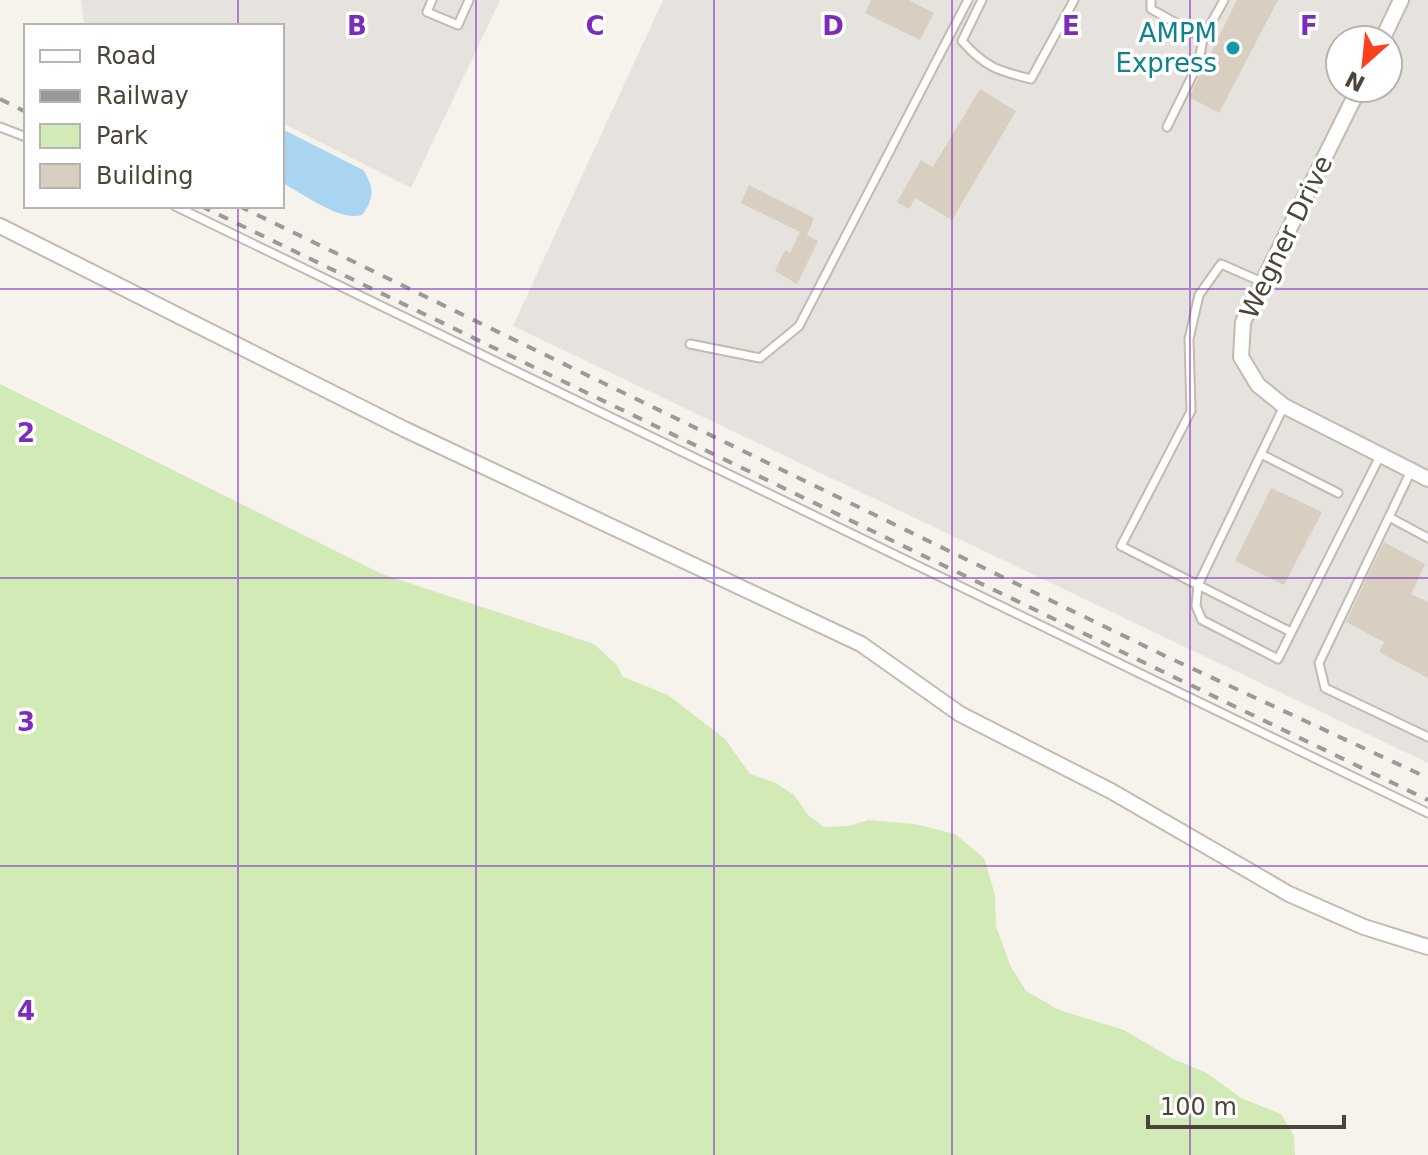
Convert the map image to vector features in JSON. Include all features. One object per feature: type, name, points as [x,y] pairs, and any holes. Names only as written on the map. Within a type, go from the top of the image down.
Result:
[{"type":"street","points":[[1390,24],[1401,0]]},
{"type":"street","name":"Wegner Drive","points":[[1351,104],[1243,322],[1241,357],[1258,385],[1284,406],[1428,479]]},
{"type":"street","points":[[0,226],[404,429],[861,644],[960,714],[1111,791],[1289,894],[1364,927],[1428,947]]},
{"type":"lane","points":[[432,0],[427,12],[458,25],[469,0]]},
{"type":"lane","points":[[690,344],[760,358],[799,326],[968,0]]},
{"type":"lane","points":[[982,0],[962,41],[978,59],[995,71],[1031,79],[1074,0]]},
{"type":"lane","points":[[1151,0],[1151,9],[1203,38]]},
{"type":"lane","points":[[1167,127],[1199,62],[1203,38],[1224,0]]},
{"type":"lane","points":[[0,127],[24,136]]},
{"type":"lane","points":[[179,208],[1428,813]]},
{"type":"lane","points":[[1264,283],[1221,264],[1199,295],[1189,339],[1191,411],[1121,546],[1291,632]]},
{"type":"lane","points":[[1284,406],[1198,585],[1196,606],[1202,620],[1278,659],[1381,455]]},
{"type":"lane","points":[[1261,454],[1338,493]]},
{"type":"lane","points":[[1411,471],[1319,663],[1325,688],[1428,737]]},
{"type":"lane","points":[[1389,517],[1428,538]]},
{"type":"shaded area","points":[[81,0],[500,0],[411,188],[284,124],[284,24],[84,23]]},
{"type":"shaded area","points":[[663,0],[1428,0],[1428,763],[513,326]]},
{"type":"green space","points":[[0,384],[382,574],[594,644],[616,664],[623,677],[668,695],[725,739],[750,774],[776,783],[794,795],[808,815],[824,827],[849,826],[868,820],[915,824],[955,834],[984,858],[995,895],[996,926],[1010,965],[1026,991],[1059,1010],[1124,1030],[1173,1059],[1207,1073],[1241,1098],[1281,1114],[1294,1136],[1295,1155],[0,1155]]},
{"type":"water","points":[[284,130],[363,170],[372,192],[362,215],[343,214],[284,184]]},
{"type":"building","points":[[871,0],[909,0],[934,13],[920,40],[865,13]]},
{"type":"building","name":"AMPM Express","points":[[1237,0],[1278,0],[1219,113],[1189,97]]},
{"type":"building","points":[[980,89],[1016,111],[952,220],[915,198],[909,209],[897,202],[921,160],[933,167]]},
{"type":"building","points":[[749,185],[814,218],[807,235],[818,241],[797,284],[775,271],[785,250],[790,253],[800,232],[741,203]]},
{"type":"building","points":[[1271,488],[1322,512],[1284,585],[1235,561]]},
{"type":"building","points":[[1384,542],[1425,564],[1411,594],[1428,602],[1428,678],[1379,652],[1384,642],[1346,622]]},
{"type":"railway","points":[[0,99],[24,111]]},
{"type":"railway","points":[[205,208],[1428,800]]},
{"type":"railway","points":[[243,208],[1161,654],[1428,778]]},
{"type":"place","name":"AMPM Express","points":[[1233,48]]}]
